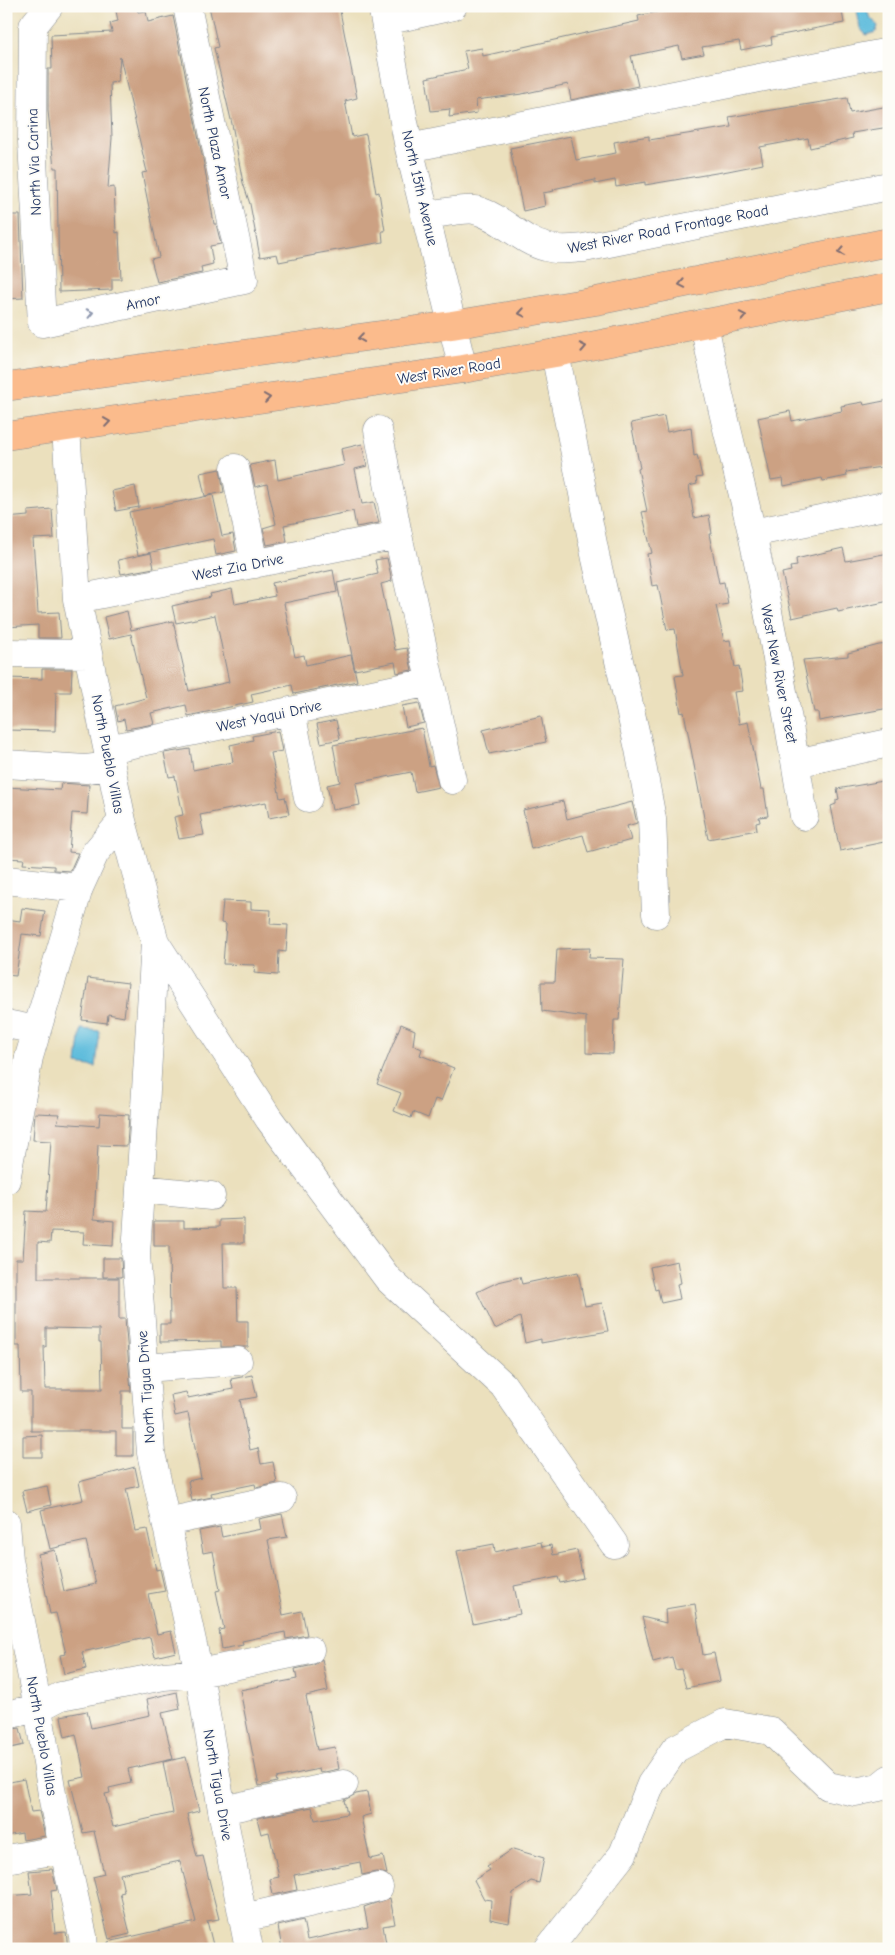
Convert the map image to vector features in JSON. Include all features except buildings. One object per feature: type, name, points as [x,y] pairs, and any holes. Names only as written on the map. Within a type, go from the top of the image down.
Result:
[{"type":"main road","points":[[6,387],[452,325],[596,301],[889,242]]},
{"type":"main road","name":"West River Road","points":[[6,436],[463,369],[889,288]]},
{"type":"street","name":"North Via Carina","points":[[42,323],[32,142],[33,26],[49,6]]},
{"type":"street","name":"North Plaza Amor","points":[[187,6],[244,280]]},
{"type":"street","points":[[384,13],[453,6]]},
{"type":"street","name":"North 15th Avenue","points":[[384,13],[409,148],[463,369]]},
{"type":"street","points":[[409,148],[889,52]]},
{"type":"street","name":"West River Road Frontage Road","points":[[425,215],[473,210],[493,217],[545,247],[563,249],[584,248],[889,186]]},
{"type":"street","name":"Amor","points":[[42,323],[244,280]]},
{"type":"street","name":"West New River Street","points":[[704,323],[715,381],[752,533],[796,763],[804,816]]},
{"type":"street","points":[[555,353],[596,559],[639,749],[652,819],[656,914]]},
{"type":"street","name":"North Pueblo Villas","points":[[6,1180],[10,1144],[29,1057],[78,888],[95,853],[122,821],[77,599],[66,428]]},
{"type":"street","points":[[378,430],[398,535],[452,780]]},
{"type":"street","points":[[235,468],[255,564]]},
{"type":"street","points":[[752,533],[889,505]]},
{"type":"street","name":"West Zia Drive","points":[[77,599],[398,535]]},
{"type":"street","points":[[6,652],[88,654]]},
{"type":"street","name":"West Yaqui Drive","points":[[6,764],[86,769],[109,758],[291,711],[430,682]]},
{"type":"street","points":[[291,711],[308,798]]},
{"type":"street","points":[[796,763],[889,743]]},
{"type":"street","name":"North Tigua Drive","points":[[122,821],[156,942],[136,1255],[151,1453],[199,1673],[222,1810],[249,1949]]},
{"type":"street","points":[[6,880],[78,888]]},
{"type":"street","points":[[156,942],[269,1119],[388,1280],[503,1385],[614,1544]]},
{"type":"street","points":[[6,1024],[37,1030]]},
{"type":"street","points":[[140,1189],[212,1196]]},
{"type":"street","points":[[145,1368],[238,1361]]},
{"type":"street","points":[[166,1522],[282,1498]]},
{"type":"street","name":"North Pueblo Villas","points":[[6,1523],[8,1560],[38,1708],[54,1806],[83,1936],[84,1949]]},
{"type":"street","points":[[6,1715],[38,1708],[61,1696],[164,1676],[199,1673],[310,1650]]},
{"type":"street","points":[[548,1949],[623,1854],[651,1784],[675,1748],[725,1723],[770,1731],[828,1786],[855,1792],[879,1786],[889,1779]]},
{"type":"street","points":[[222,1810],[344,1784]]},
{"type":"street","points":[[6,1859],[64,1849]]},
{"type":"street","points":[[243,1918],[379,1887]]},
{"type":"water","points":[[861,8],[867,10],[869,16],[878,26],[876,32],[866,35],[860,28],[857,10]]},
{"type":"water","points":[[81,1029],[100,1031],[96,1067],[77,1064]]}]
